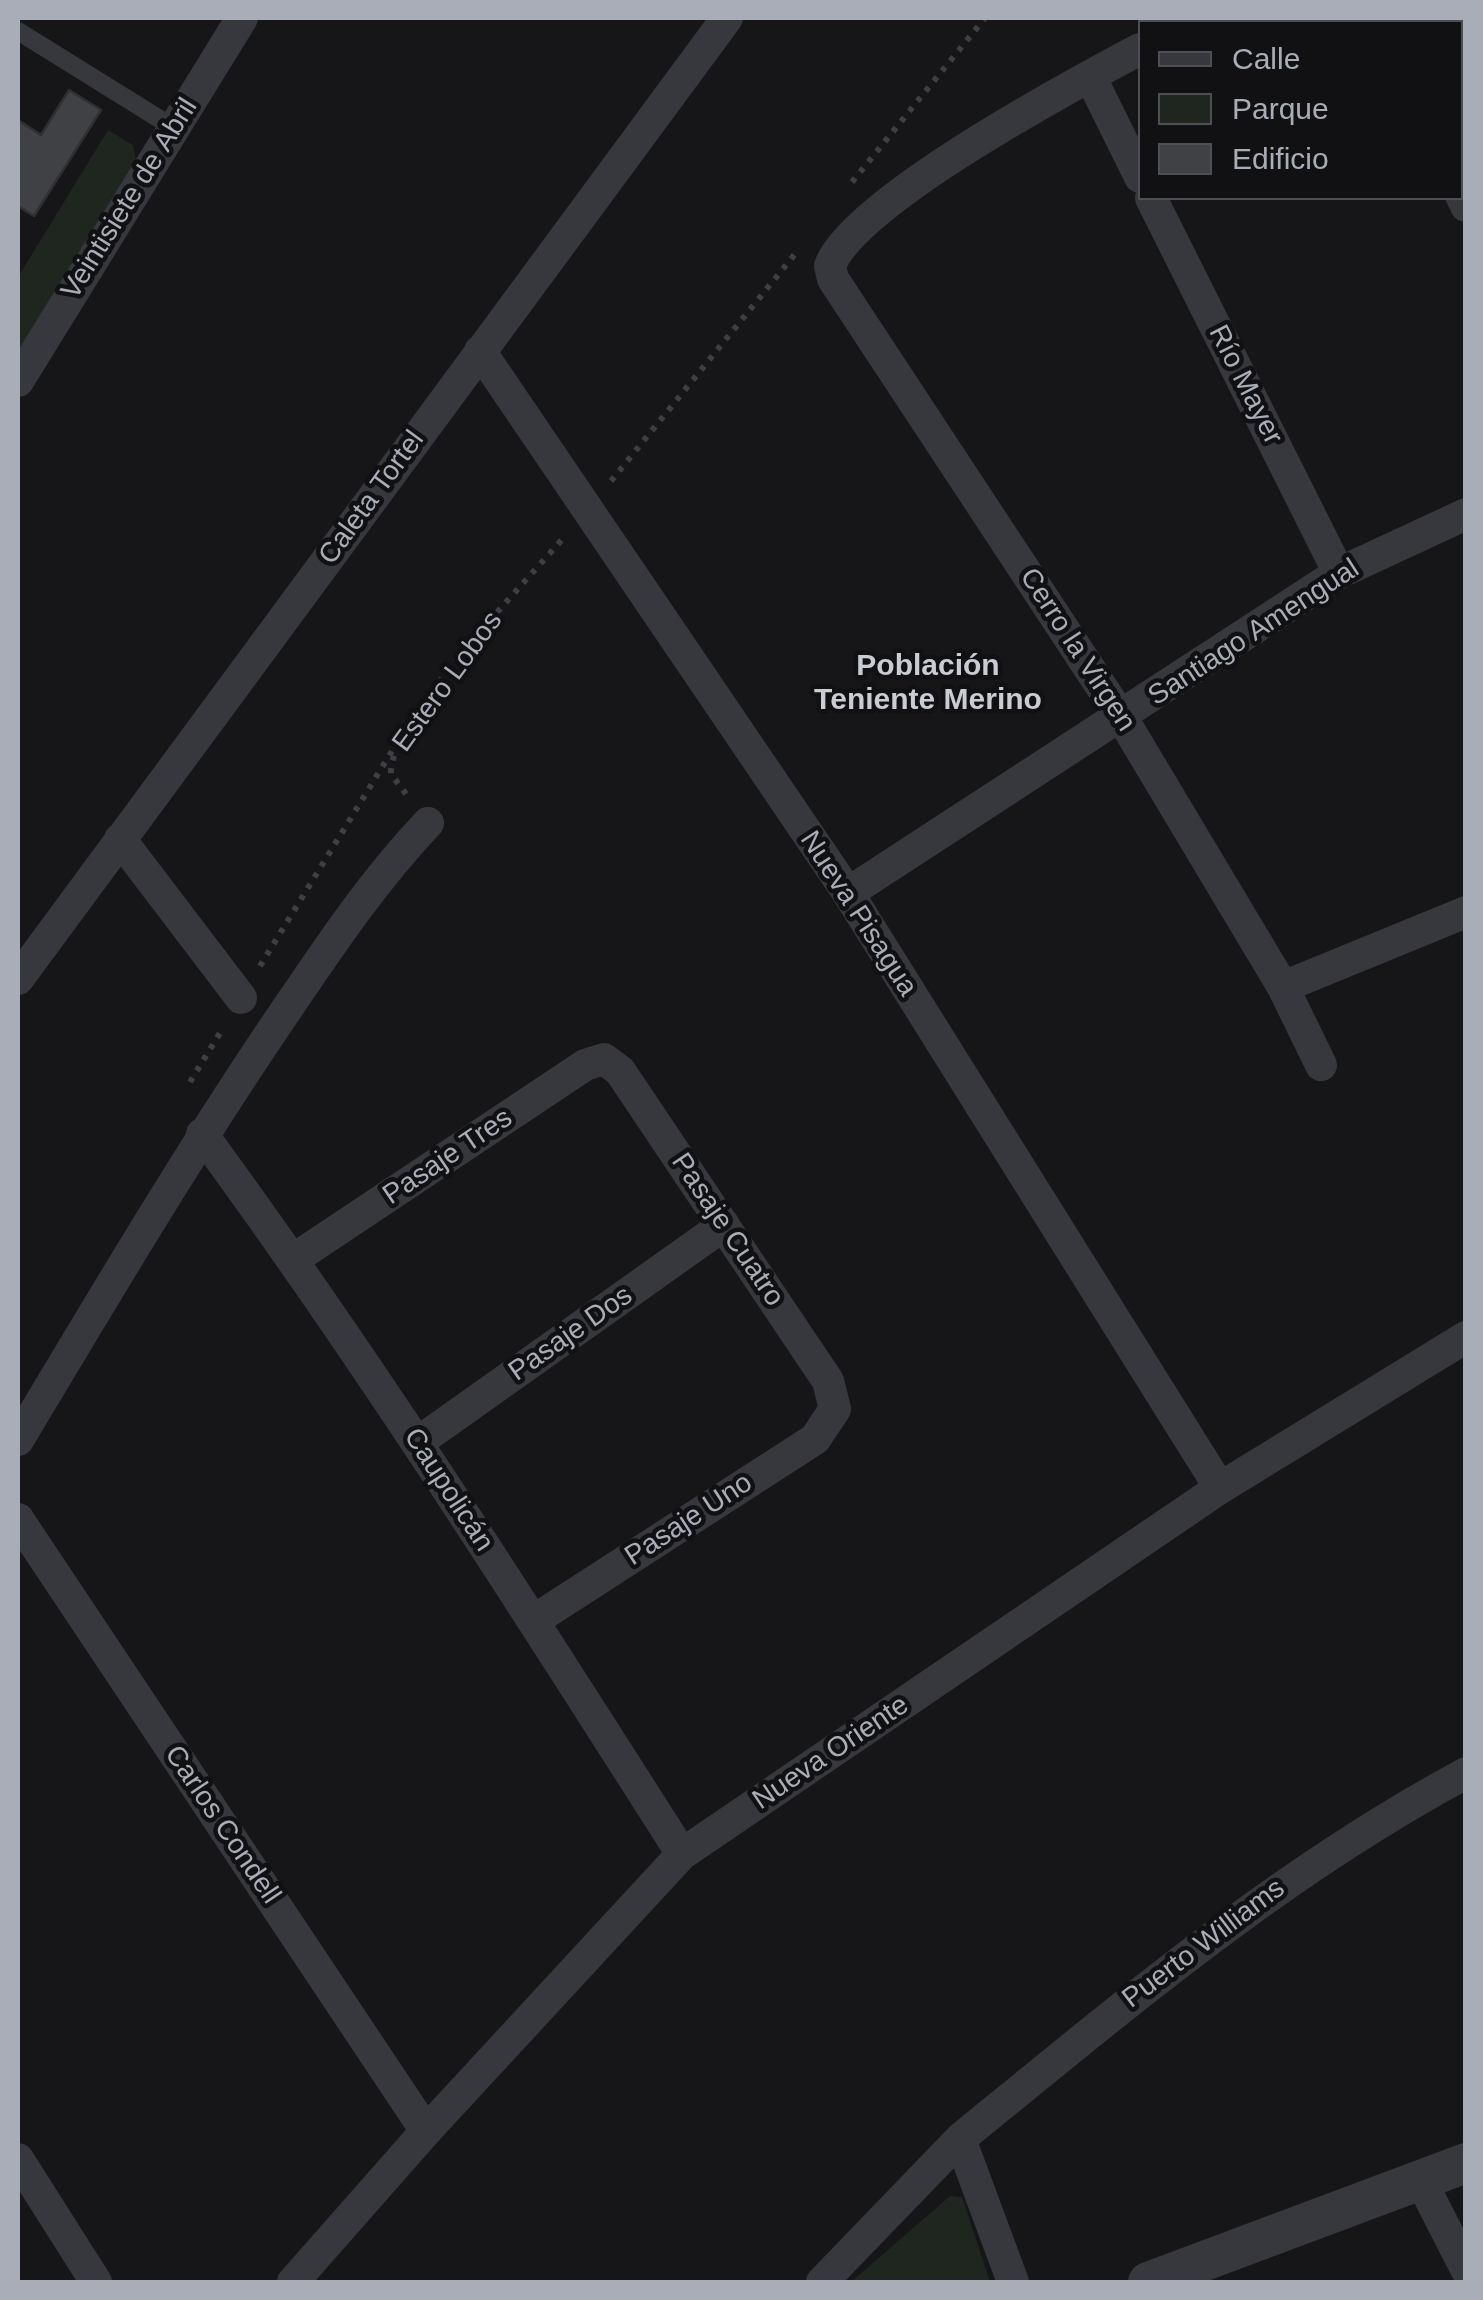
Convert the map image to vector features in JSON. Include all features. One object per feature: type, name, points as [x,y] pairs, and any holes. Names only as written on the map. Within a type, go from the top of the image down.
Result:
[{"type":"street","name":"Veintisiete de Abril","points":[[18,381],[242,18]]},
{"type":"street","name":"Caleta Tortel","points":[[18,979],[727,18]]},
{"type":"street","points":[[1138,49],[1090,76],[1138,173]]},
{"type":"street","name":"Cerro la Virgen","points":[[1090,76],[918,181],[842,246],[830,266],[832,279],[1122,718],[1283,987],[1320,1065]]},
{"type":"street","name":"Río Mayer","points":[[1152,200],[1340,573]]},
{"type":"street","name":"Nueva Pisagua","points":[[480,351],[848,894],[1220,1488]]},
{"type":"street","name":"Santiago Amengual","points":[[848,894],[1340,573],[1466,514]]},
{"type":"street","points":[[18,1440],[202,1134],[348,919],[386,867],[428,823]]},
{"type":"street","points":[[120,840],[241,998]]},
{"type":"street","points":[[1283,987],[1466,912]]},
{"type":"street","name":"Pasaje Cuatro","points":[[604,1060],[620,1071],[828,1381],[835,1409]]},
{"type":"street","name":"Pasaje Tres","points":[[294,1259],[585,1065],[604,1060]]},
{"type":"street","name":"Caupolicán","points":[[202,1134],[294,1259],[682,1854]]},
{"type":"street","name":"Pasaje Dos","points":[[417,1444],[724,1225]]},
{"type":"street","name":"Nueva Oriente","points":[[293,2282],[426,2131],[682,1854],[1220,1488],[1466,1337]]},
{"type":"street","name":"Pasaje Uno","points":[[533,1621],[816,1438],[835,1409]]},
{"type":"street","name":"Carlos Condell","points":[[18,1519],[426,2131]]},
{"type":"street","name":"Puerto Williams","points":[[822,2282],[960,2139],[1250,1906],[1404,1806],[1466,1773]]},
{"type":"street","points":[[960,2139],[1013,2282]]},
{"type":"street","points":[[18,2159],[96,2282]]},
{"type":"street","points":[[1148,2282],[1466,2162]]},
{"type":"street","points":[[1420,2179],[1466,2269]]},
{"type":"lane","points":[[18,31],[174,128]]},
{"type":"path","points":[[845,191],[985,18]]},
{"type":"path","name":"Estero Lobos","points":[[428,823],[391,774],[398,741],[468,647],[587,510],[798,250]]},
{"type":"path","points":[[180,1100],[398,741]]},
{"type":"green space","points":[[108,130],[133,145],[136,159],[18,351],[18,277]]},
{"type":"green space","points":[[950,2196],[962,2197],[990,2282],[851,2282]]},
{"type":"building","points":[[69,90],[101,110],[34,216],[18,206],[18,120],[41,135]]},
{"type":"district","name":"Población Teniente Merino","points":[[928,684]]}]
